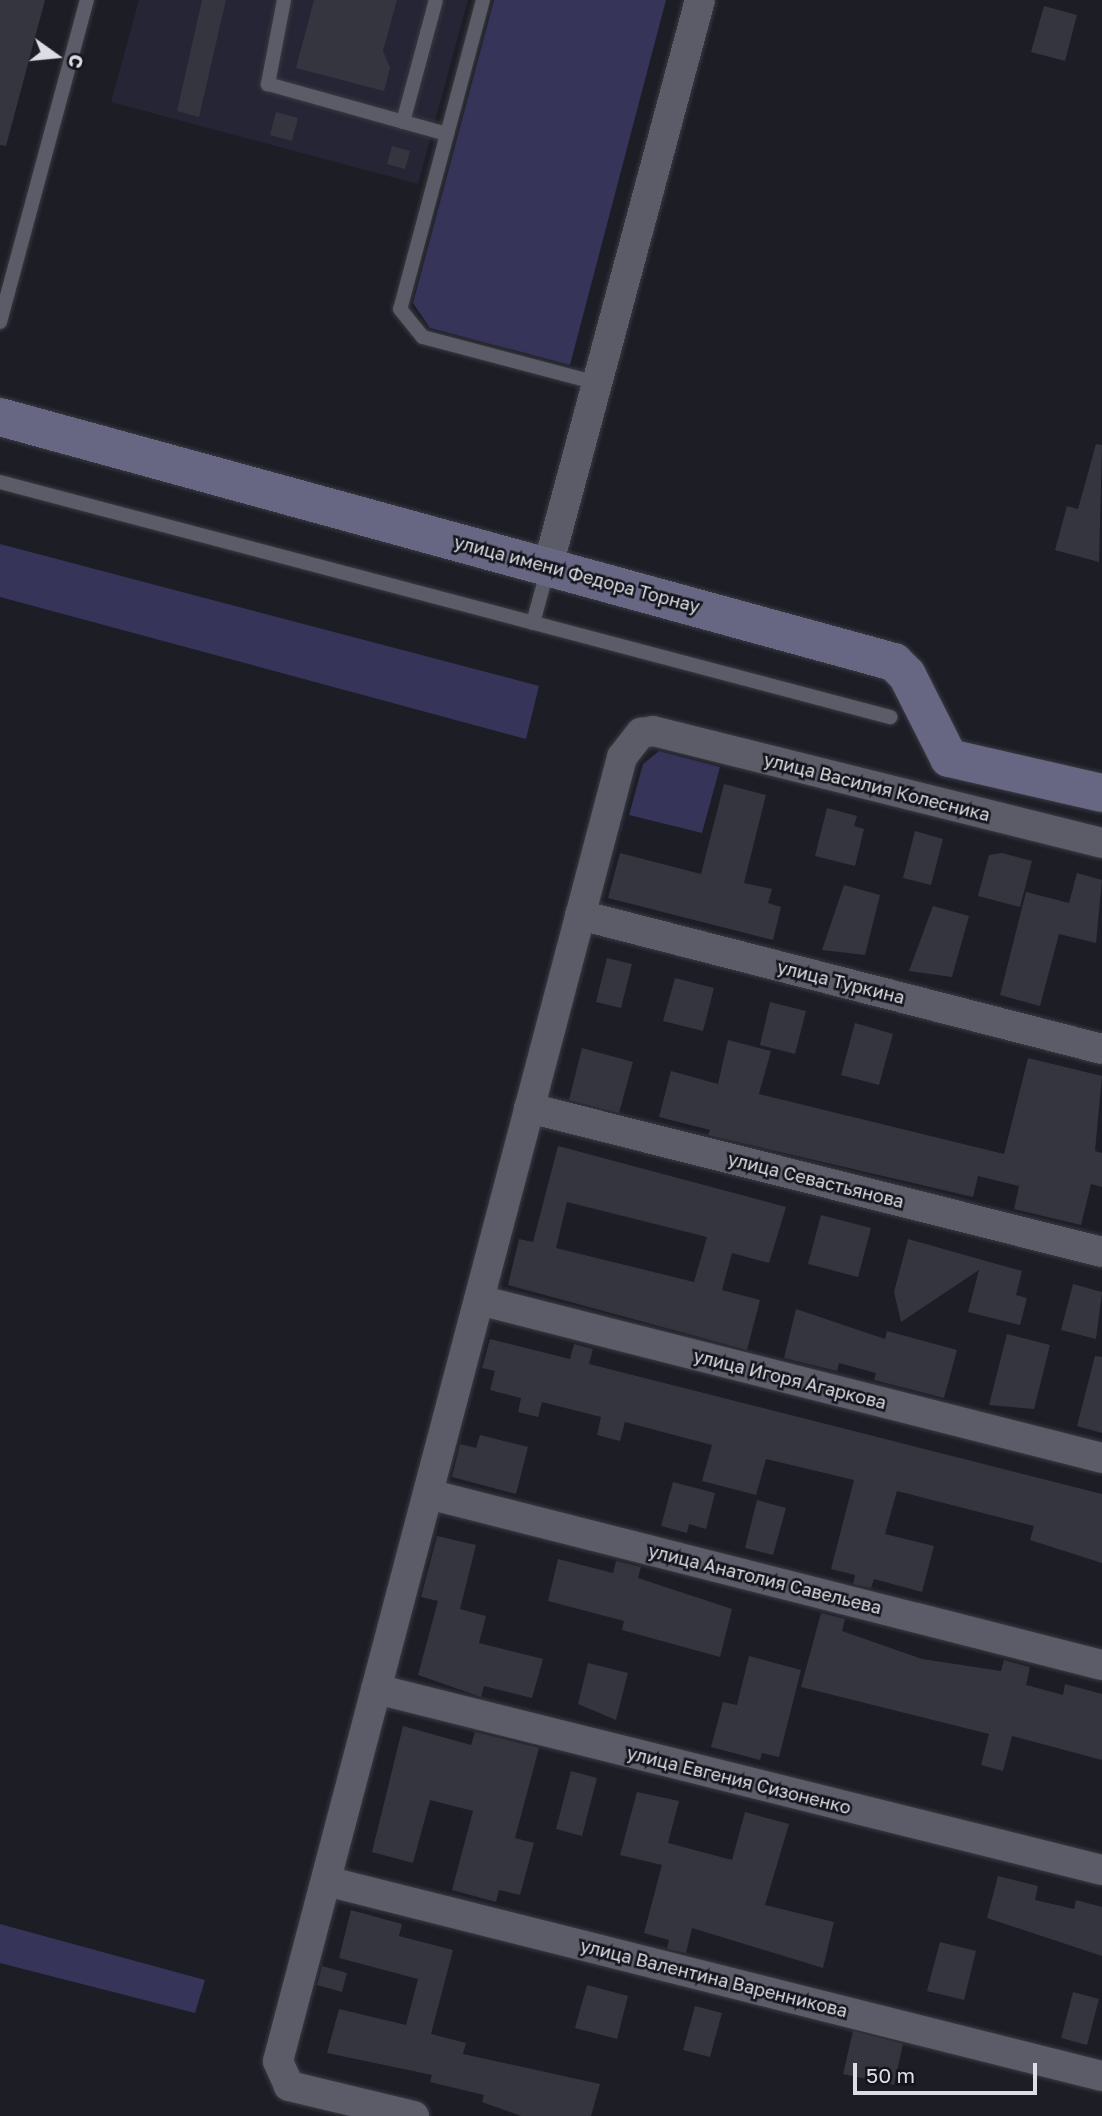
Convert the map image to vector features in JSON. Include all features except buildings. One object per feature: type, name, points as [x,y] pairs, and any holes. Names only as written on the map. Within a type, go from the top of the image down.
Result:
[{"type":"street","points":[[548,566],[700,0]]},
{"type":"street","name":"улица имени Федора Торнау","points":[[0,417],[894,662],[907,675],[949,758],[1102,793]]},
{"type":"street","name":"улица Василия Колесника","points":[[580,915],[622,757],[641,733],[653,731],[1102,844]]},
{"type":"street","points":[[414,2116],[289,2085],[278,2061],[580,915]]},
{"type":"street","name":"улица Туркина","points":[[580,915],[1102,1049]]},
{"type":"street","name":"улица Севастьянова","points":[[529,1108],[1102,1252]]},
{"type":"street","name":"улица Игоря Агаркова","points":[[479,1300],[1102,1458]]},
{"type":"street","name":"улица Анатолия Савельева","points":[[428,1494],[1102,1665]]},
{"type":"street","name":"улица Евгения Сизоненко","points":[[376,1689],[1102,1870]]},
{"type":"street","name":"улица Валентина Варенникова","points":[[326,1881],[1102,2076]]},
{"type":"lane","points":[[0,322],[88,0]]},
{"type":"lane","points":[[284,0],[268,84],[447,134]]},
{"type":"lane","points":[[403,122],[436,0]]},
{"type":"lane","points":[[483,0],[400,309],[423,337],[597,383]]},
{"type":"lane","points":[[0,482],[890,717]]},
{"type":"lane","points":[[533,623],[548,566]]},
{"type":"shaded area","points":[[139,0],[468,0],[418,184],[111,102]]},
{"type":"shaded area","points":[[494,0],[666,0],[570,365],[430,328],[413,303]]},
{"type":"shaded area","points":[[0,544],[539,686],[526,739],[0,597]]},
{"type":"shaded area","points":[[659,751],[720,767],[702,833],[629,815],[643,764]]},
{"type":"shaded area","points":[[0,1924],[205,1980],[195,2013],[0,1963]]}]
